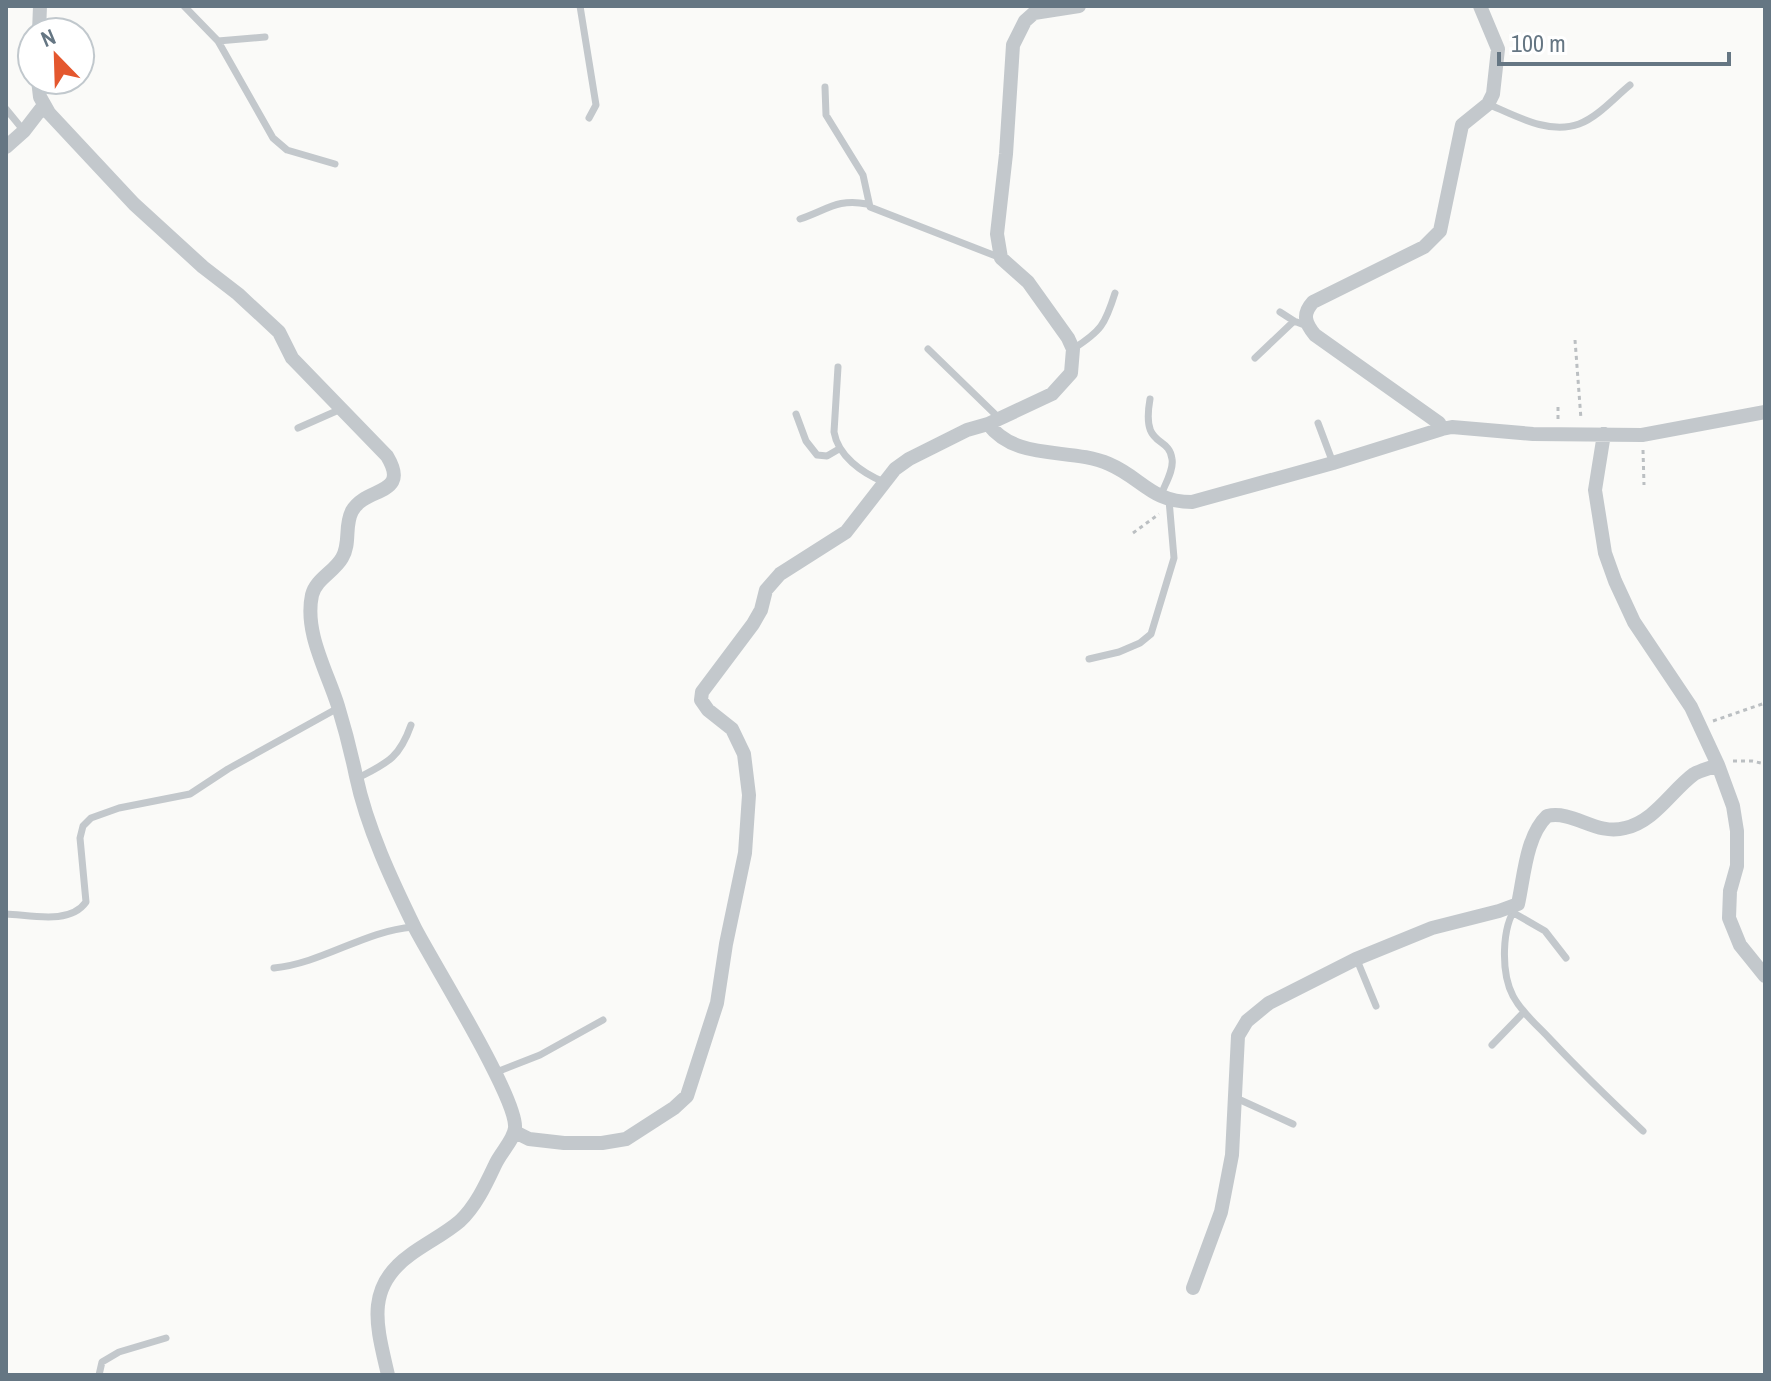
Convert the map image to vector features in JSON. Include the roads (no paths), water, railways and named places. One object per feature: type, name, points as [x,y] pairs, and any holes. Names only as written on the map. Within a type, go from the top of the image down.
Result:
[{"type":"street","points":[[515,1132],[529,1139],[564,1143],[602,1143],[626,1139],[687,1096],[717,1003],[745,853],[749,795],[744,754],[732,729],[708,710],[701,700],[702,692],[753,624],[761,610],[766,590],[780,574],[846,532],[895,469],[909,459],[967,430],[1052,394],[1067,381],[1071,373],[1073,349],[1068,338],[1028,282],[1001,258],[997,234],[1013,45],[1025,21],[1034,13],[1049,8],[1063,11],[1079,6]]},
{"type":"street","points":[[1442,429],[1439,423],[1300,324],[1313,302],[1424,247],[1440,231],[1462,125],[1488,104],[1493,94],[1498,49],[1480,6]]},
{"type":"street","points":[[42,96],[44,105],[134,204],[279,332],[292,358],[387,456],[394,468],[392,483],[357,505],[352,512],[345,554],[317,584],[312,595],[312,629],[368,817],[415,927],[514,1115],[515,1132],[498,1156],[483,1191],[461,1220],[408,1256],[384,1280],[377,1316],[388,1375]]},
{"type":"street","points":[[6,147],[24,131],[44,105]]},
{"type":"street","points":[[994,421],[1001,436],[1030,450],[1109,464],[1167,502],[1192,502],[1452,427],[1533,434],[1642,435],[1765,412]]},
{"type":"street","points":[[1604,434],[1595,490],[1605,553],[1634,622],[1691,707],[1718,765],[1733,806],[1737,831],[1737,866],[1730,891],[1729,918],[1740,945],[1765,976]]},
{"type":"street","points":[[1193,1288],[1221,1212],[1232,1155],[1238,1036],[1247,1021],[1269,1003],[1356,959],[1432,928],[1515,908],[1534,835],[1539,823],[1547,816],[1563,815],[1604,831],[1630,827],[1672,797],[1695,774],[1718,765]]},
{"type":"lane","points":[[184,6],[218,41],[273,138],[287,150],[335,164]]},
{"type":"lane","points":[[580,6],[596,105],[589,118]]},
{"type":"lane","points":[[218,41],[265,37]]},
{"type":"lane","points":[[1488,104],[1537,124],[1561,127],[1588,119],[1630,85]]},
{"type":"lane","points":[[825,87],[826,115],[863,175],[867,204]]},
{"type":"lane","points":[[6,109],[24,131]]},
{"type":"lane","points":[[800,219],[849,200],[867,204],[874,210],[1001,258]]},
{"type":"lane","points":[[1073,349],[1096,334],[1108,315],[1115,293]]},
{"type":"lane","points":[[1255,358],[1300,324],[1280,312]]},
{"type":"lane","points":[[928,349],[994,421]]},
{"type":"lane","points":[[838,367],[834,432],[839,449],[866,473],[886,482]]},
{"type":"lane","points":[[1089,659],[1119,652],[1140,643],[1151,634],[1174,558],[1167,502],[1172,455],[1148,429],[1150,399]]},
{"type":"lane","points":[[298,428],[341,409]]},
{"type":"lane","points":[[796,414],[806,441],[817,455],[827,456],[839,449]]},
{"type":"lane","points":[[1318,423],[1333,463]]},
{"type":"lane","points":[[6,914],[68,916],[80,912],[86,902],[80,838],[83,826],[91,818],[119,808],[190,794],[228,769],[338,708]]},
{"type":"lane","points":[[356,779],[392,761],[404,745],[411,725]]},
{"type":"lane","points":[[1566,958],[1545,931],[1515,908],[1507,924],[1505,964],[1508,983],[1524,1012],[1643,1131]]},
{"type":"lane","points":[[274,968],[297,966],[386,932],[415,927]]},
{"type":"lane","points":[[1356,959],[1376,1006]]},
{"type":"lane","points":[[1492,1045],[1524,1012]]},
{"type":"lane","points":[[494,1073],[540,1055],[603,1020]]},
{"type":"lane","points":[[1236,1098],[1293,1124]]},
{"type":"lane","points":[[99,1375],[102,1362],[119,1352],[166,1338]]}]
